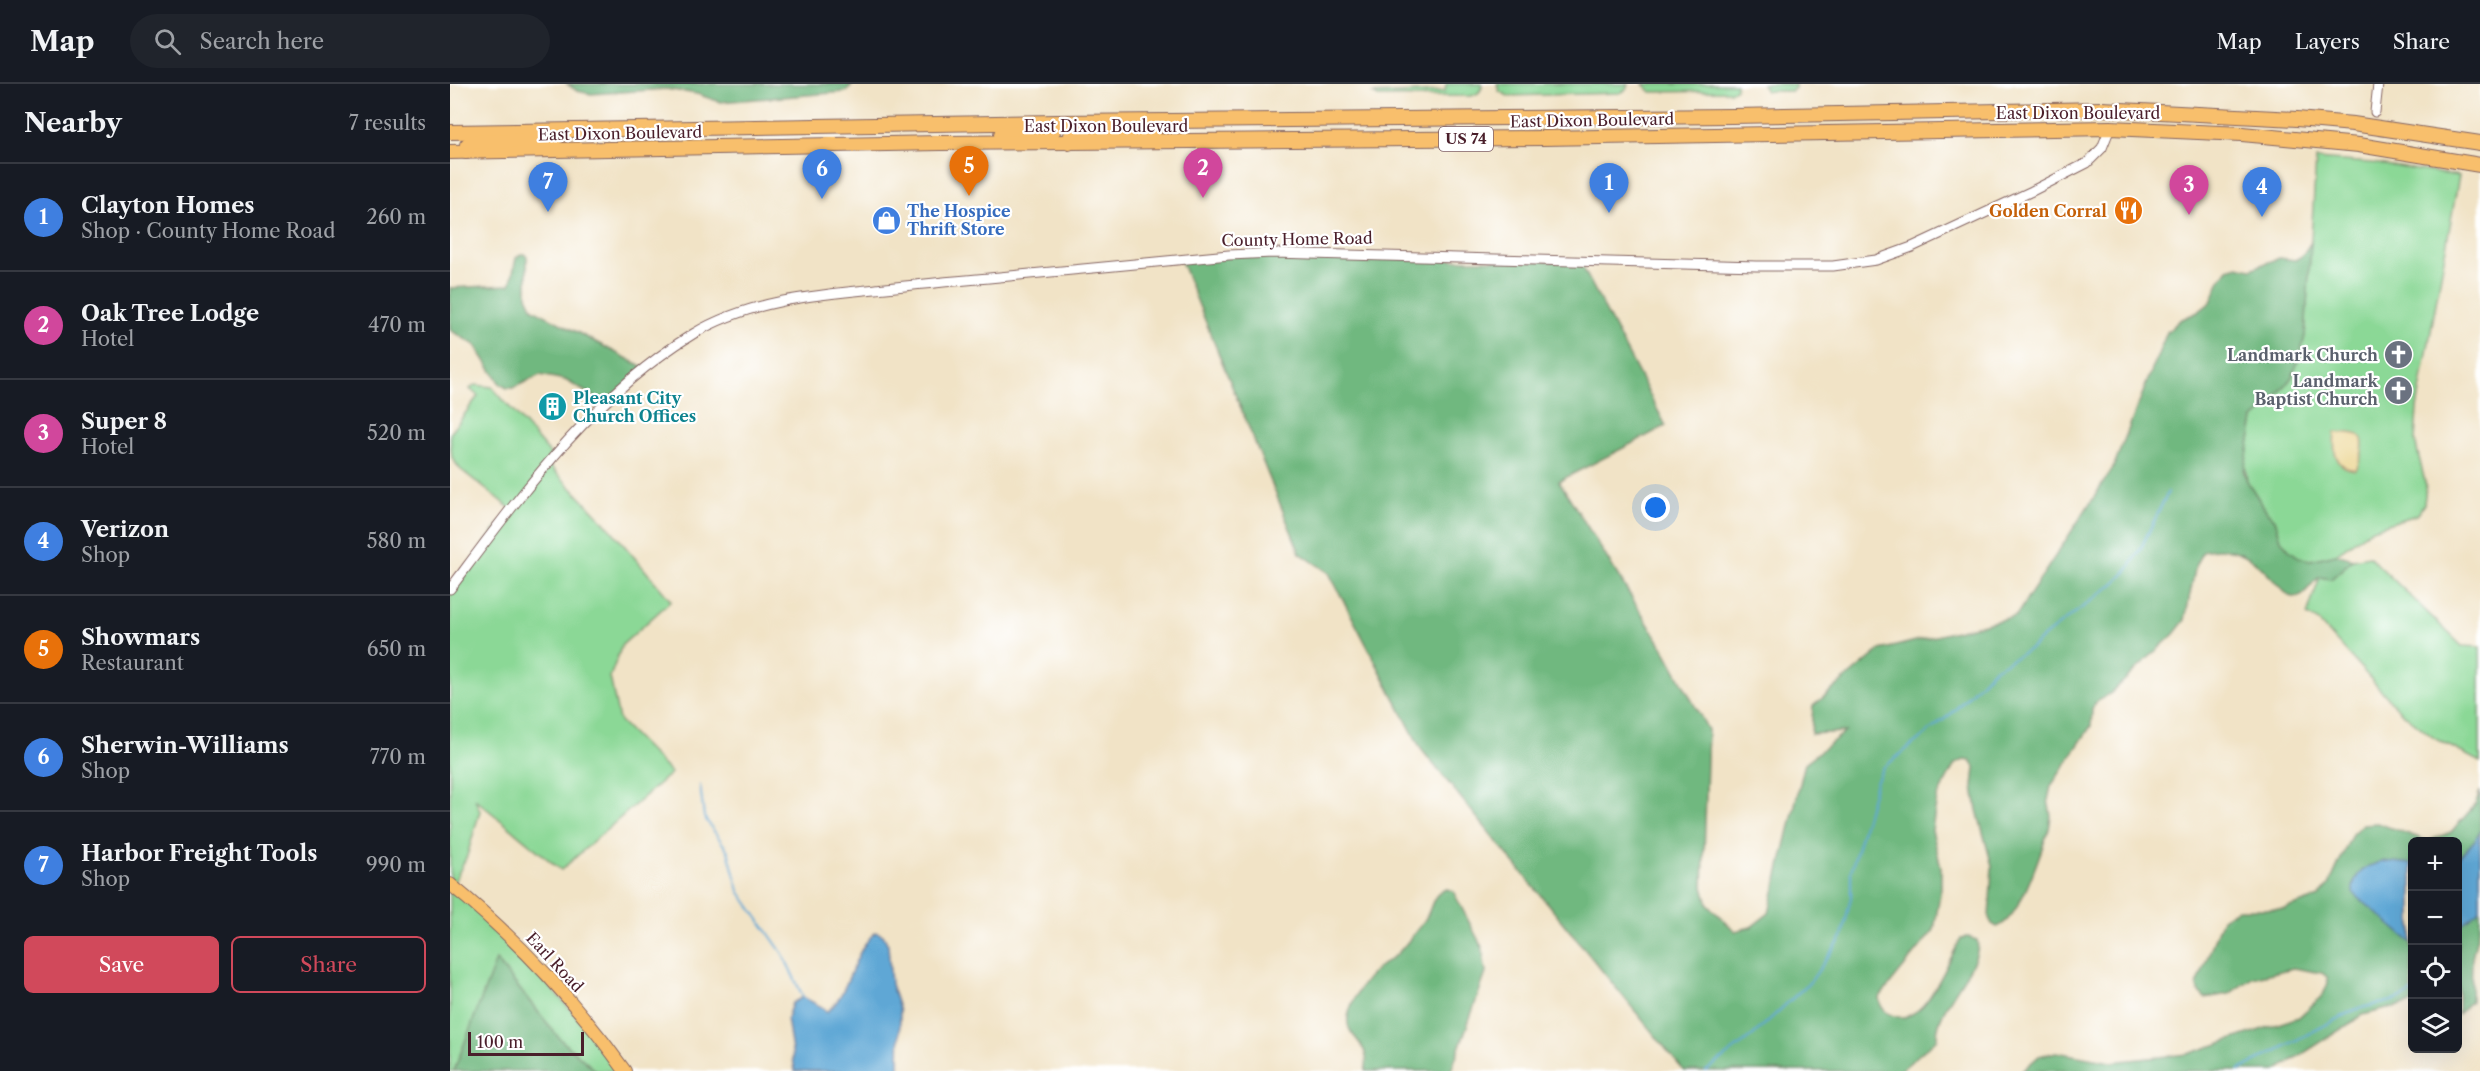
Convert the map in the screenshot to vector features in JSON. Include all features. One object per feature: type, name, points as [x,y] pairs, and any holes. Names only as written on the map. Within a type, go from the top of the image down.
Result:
[{"type":"highway","name":"East Dixon Boulevard","points":[[452,135],[572,130],[1058,122],[2102,109],[2219,114],[2353,124],[2480,143]]},
{"type":"highway","points":[[1953,130],[1964,124],[2089,121],[2097,118],[2102,109]]},
{"type":"highway","points":[[2110,128],[2114,122],[2121,120],[2204,119],[2219,114]]},
{"type":"highway","points":[[940,143],[978,134],[1048,132],[1053,131],[1058,122]]},
{"type":"highway","points":[[1069,143],[1071,135],[1075,133],[1163,129],[1192,122]]},
{"type":"highway","name":"East Dixon Boulevard","points":[[450,152],[940,143],[2110,128],[2242,134],[2358,146],[2480,165]]},
{"type":"highway","points":[[466,152],[467,145],[471,142],[549,140],[572,130]]},
{"type":"main road","name":"Earl Road","points":[[450,885],[488,917],[558,988],[625,1071]]},
{"type":"street","points":[[2375,112],[2378,84]]},
{"type":"street","name":"County Home Road","points":[[450,589],[548,464],[588,418],[636,375],[670,349],[694,333],[754,307],[795,298],[860,290],[1180,259],[1273,253],[1833,267],[1861,263],[1912,247],[2066,174],[2096,155],[2102,148],[2110,128]]},
{"type":"green space","points":[[567,84],[853,84],[845,92],[720,102],[697,94],[666,89],[591,94],[577,91]]},
{"type":"green space","points":[[1446,84],[1482,84],[1479,92],[1470,96],[1378,97],[1373,94],[1445,91]]},
{"type":"green space","points":[[1497,84],[1628,84],[1626,90],[1620,93],[1508,96],[1499,91]]},
{"type":"green space","points":[[1643,84],[1736,84],[1736,88],[1732,91],[1651,92]]},
{"type":"green space","points":[[1762,84],[1795,84],[1795,88],[1791,91],[1766,91]]},
{"type":"green space","points":[[2316,159],[2371,163],[2459,176],[2417,408],[2415,441],[2426,486],[2424,504],[2416,515],[2372,529],[2336,554],[2311,560],[2300,558],[2281,540],[2275,520],[2267,512],[2247,481],[2245,464],[2254,419],[2269,406],[2292,377],[2305,336]]},
{"type":"green space","points":[[2311,242],[2305,336],[2299,359],[2292,377],[2269,406],[2254,419],[2244,472],[2247,481],[2267,512],[2275,520],[2281,540],[2289,550],[2300,558],[2311,560],[2336,554],[2353,559],[2331,579],[2320,577],[2302,594],[2294,597],[2289,596],[2261,567],[2242,553],[2218,549],[2203,551],[2196,564],[2185,620],[2174,634],[2111,693],[2095,703],[2091,726],[2051,786],[2048,800],[2051,816],[2049,829],[2029,884],[2014,912],[1997,927],[1989,918],[1992,866],[1973,787],[1975,767],[1971,761],[1964,760],[1955,764],[1937,798],[1932,830],[1941,867],[1941,888],[1934,930],[1879,998],[1882,1008],[1900,1017],[1914,1013],[1924,1005],[1934,990],[1961,938],[1968,937],[1977,940],[1977,950],[1967,974],[1943,1012],[1938,1026],[1937,1039],[1900,1071],[1684,1071],[1421,749],[1329,573],[1300,553],[1180,259],[1229,255],[1580,262],[1666,426],[1559,481],[1665,651],[1708,730],[1703,887],[1708,905],[1735,931],[1751,927],[1769,913],[1805,763],[1845,732],[1811,734],[1813,706],[1880,650],[2016,616],[2113,468],[2167,332],[2180,320],[2198,312],[2211,302],[2220,280],[2228,269],[2238,266],[2251,269],[2279,258],[2295,260],[2302,256]]},
{"type":"green space","points":[[521,254],[527,257],[527,296],[533,309],[645,368],[605,403],[565,380],[540,375],[513,388],[507,388],[500,384],[475,345],[450,330],[450,288],[509,285],[516,258]]},
{"type":"green space","points":[[475,385],[492,387],[553,457],[548,464],[608,526],[671,601],[622,645],[610,677],[619,720],[671,773],[561,870],[475,799],[480,811],[467,856],[452,886],[488,917],[625,1071],[596,1071],[560,1039],[497,961],[454,1071],[450,1071],[450,589],[511,509],[460,469],[452,458],[450,434],[478,396],[470,389]]},
{"type":"green space","points":[[2369,556],[2462,646],[2480,647],[2480,762],[2434,738],[2400,711],[2319,622],[2307,615],[2320,577],[2331,579],[2353,559]]},
{"type":"green space","points":[[2480,791],[2480,924],[2472,957],[2471,1001],[2462,1010],[2462,837],[2438,837],[2451,832],[2475,805]]},
{"type":"green space","points":[[2377,823],[2417,837],[2408,837],[2408,1004],[2363,1015],[2276,1071],[2022,1071],[2039,1056],[2056,1052],[2111,1062],[2188,1054],[2299,1017],[2323,995],[2328,983],[2327,977],[2322,973],[2293,968],[2252,978],[2229,994],[2205,998],[2198,991],[2197,985],[2222,919],[2238,909],[2284,909],[2319,897],[2329,885],[2352,834],[2363,824]]},
{"type":"green space","points":[[1447,889],[1453,891],[1482,947],[1486,973],[1451,1071],[1365,1071],[1365,1053],[1348,1024],[1352,1003],[1368,977],[1401,949],[1424,921],[1437,894]]},
{"type":"green space","points":[[496,960],[560,1039],[596,1071],[454,1071]]},
{"type":"sand","points":[[2335,432],[2355,434],[2362,439],[2362,453],[2356,470],[2343,466],[2336,457]]},
{"type":"water","points":[[2480,831],[2480,910],[2462,924],[2462,854]]},
{"type":"water","points":[[2382,861],[2408,864],[2408,940],[2353,893],[2355,880],[2366,868]]},
{"type":"water","points":[[876,932],[883,935],[888,945],[891,984],[900,1011],[899,1071],[795,1071],[787,1018],[792,1003],[803,997],[822,1007],[826,1012],[840,996],[861,950]]},
{"type":"waterway","points":[[1706,1071],[1751,1037],[1811,981],[1842,937],[1851,897],[1851,871],[1876,782],[1883,768],[1952,713],[1994,669],[2030,649],[2116,582],[2127,571],[2138,554],[2168,492]]},
{"type":"waterway","points":[[700,785],[704,817],[728,851],[739,891],[783,954],[803,997]]},
{"type":"waterway","points":[[2238,1071],[2352,1011],[2400,999],[2408,995]]},
{"type":"place","name":"Showmars","points":[[969,196]]},
{"type":"place","name":"Oak Tree Lodge","points":[[1203,198]]},
{"type":"place","name":"Sherwin-Williams","points":[[822,199]]},
{"type":"place","name":"Golden Corral","points":[[2128,211]]},
{"type":"place","name":"Harbor Freight Tools","points":[[548,212]]},
{"type":"place","name":"Clayton Homes","points":[[1609,213]]},
{"type":"place","name":"Super 8","points":[[2189,215]]},
{"type":"place","name":"Verizon","points":[[2262,217]]},
{"type":"place","name":"The Hospice Thrift Store","points":[[886,220]]},
{"type":"place","name":"Landmark Church","points":[[2399,355]]},
{"type":"place","name":"Landmark Baptist Church","points":[[2399,390]]},
{"type":"place","name":"Pleasant City Church Offices","points":[[552,407]]}]
